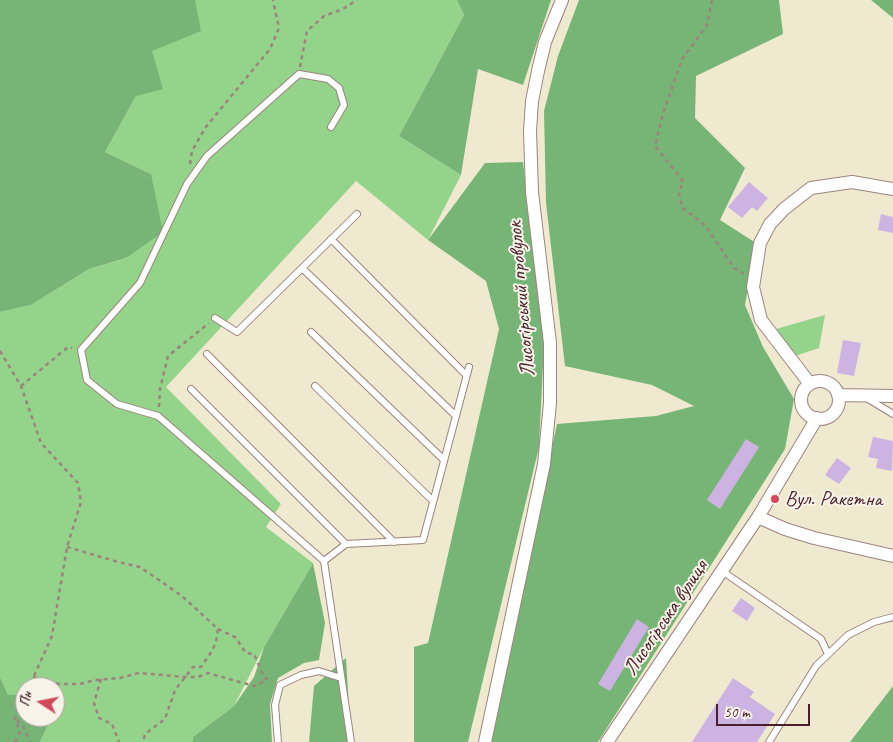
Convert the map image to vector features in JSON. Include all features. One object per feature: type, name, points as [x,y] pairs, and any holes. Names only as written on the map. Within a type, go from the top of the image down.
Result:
[{"type":"street","name":"Лисогірський провулок","points":[[485,742],[544,464],[550,403],[550,343],[532,192],[530,131],[532,100],[545,42],[562,0]]},
{"type":"street","points":[[810,384],[762,320],[753,286],[760,243],[770,224],[784,209],[811,188],[852,182],[893,189]]},
{"type":"street","points":[[815,382],[827,382],[836,389],[838,394],[838,405],[828,417],[817,418],[808,414],[802,402],[804,392],[810,384],[815,382]]},
{"type":"street","points":[[838,394],[893,396]]},
{"type":"street","name":"Лисогірська вулиця","points":[[607,742],[758,517],[817,418]]},
{"type":"street","points":[[758,517],[785,529],[814,538],[893,556]]},
{"type":"lane","points":[[332,126],[344,105],[339,88],[328,79],[298,74],[207,156],[187,184],[140,283],[81,350],[87,380],[117,404],[158,416],[324,561],[351,742]]},
{"type":"lane","points":[[215,318],[237,332],[357,214]]},
{"type":"lane","points":[[331,239],[466,375]]},
{"type":"lane","points":[[302,268],[456,416]]},
{"type":"lane","points":[[311,332],[444,460]]},
{"type":"lane","points":[[207,354],[394,542]]},
{"type":"lane","points":[[324,561],[346,544],[423,540],[469,367]]},
{"type":"lane","points":[[315,386],[433,501]]},
{"type":"lane","points":[[191,389],[346,544]]},
{"type":"lane","points":[[860,394],[893,414]]},
{"type":"lane","points":[[722,571],[821,639],[828,654]]},
{"type":"lane","points":[[769,742],[816,666],[848,635],[874,622],[893,617]]},
{"type":"lane","points":[[278,742],[275,705],[280,685],[301,675],[319,671],[341,678]]},
{"type":"path","points":[[187,184],[192,150],[205,128],[270,49],[279,28],[273,0]]},
{"type":"path","points":[[298,74],[307,31],[324,16],[343,9],[357,0]]},
{"type":"path","points":[[712,0],[707,25],[682,59],[662,118],[655,146],[683,181],[680,193],[682,208],[705,225],[734,268],[753,280]]},
{"type":"path","points":[[158,416],[160,389],[168,356],[215,318]]},
{"type":"path","points":[[20,386],[68,347],[81,350]]},
{"type":"path","points":[[0,351],[20,386],[40,442],[78,483],[81,502],[67,547],[52,636],[33,677]]},
{"type":"path","points":[[67,547],[140,567],[182,596],[218,629],[235,637],[246,652],[254,654],[264,677],[280,685]]},
{"type":"path","points":[[143,742],[145,734],[165,719],[175,690],[193,667],[201,667],[212,651],[218,629]]},
{"type":"path","points":[[65,684],[80,684],[139,673],[198,677],[208,673],[254,686],[267,680]]},
{"type":"path","points":[[101,679],[94,703],[100,718],[112,724],[119,742]]},
{"type":"path","points":[[15,742],[20,732],[18,727]]},
{"type":"path","points":[[23,727],[30,742]]},
{"type":"green space","points":[[0,0],[195,0],[201,31],[152,51],[163,89],[136,96],[105,152],[151,174],[163,232],[126,258],[89,269],[31,305],[0,312]]},
{"type":"green space","points":[[195,0],[457,0],[464,15],[399,136],[461,175],[428,240],[356,181],[166,387],[281,504],[266,527],[313,563],[264,647],[234,706],[193,737],[193,742],[40,742],[47,727],[65,727],[65,677],[15,677],[15,695],[8,695],[0,677],[0,312],[31,305],[89,269],[127,258],[151,174],[105,152],[136,96],[152,51]]},
{"type":"green space","points":[[457,0],[551,0],[523,85],[478,69],[461,175],[399,136],[464,15]]},
{"type":"green space","points":[[579,0],[779,0],[783,34],[696,76],[695,118],[745,168],[720,220],[756,243],[745,305],[763,347],[794,399],[785,449],[598,742],[489,742],[557,424],[656,416],[694,406],[652,385],[565,366],[546,203],[544,111],[558,56]]},
{"type":"green space","points":[[871,0],[893,0],[893,18]]},
{"type":"green space","points":[[523,162],[544,344],[539,447],[468,742],[414,742],[414,647],[428,643],[499,329],[486,281],[428,240],[485,163]]},
{"type":"green space","points":[[825,315],[819,348],[795,356],[776,329]]},
{"type":"green space","points":[[313,563],[325,623],[319,660],[304,663],[278,678],[270,704],[272,742],[193,742],[193,737],[234,706],[254,677],[264,647]]},
{"type":"green space","points":[[346,658],[351,742],[309,742],[314,686]]},
{"type":"green space","points":[[0,677],[8,695],[15,695],[15,727],[47,727],[40,742],[0,742]]},
{"type":"green space","points":[[893,686],[893,742],[850,742]]},
{"type":"building","points":[[749,182],[768,198],[757,211],[752,207],[742,218],[728,207]]},
{"type":"building","points":[[881,214],[893,217],[893,233],[878,230]]},
{"type":"building","points":[[843,340],[861,343],[854,376],[837,373]]},
{"type":"building","points":[[873,437],[893,441],[892,471],[876,468],[878,459],[868,457]]},
{"type":"building","points":[[746,439],[759,447],[720,509],[707,500]]},
{"type":"building","points":[[837,458],[851,468],[839,484],[825,475]]},
{"type":"building","points":[[741,598],[755,608],[747,621],[732,611]]},
{"type":"building","points":[[637,619],[649,627],[610,691],[598,684]]},
{"type":"building","points":[[733,678],[754,692],[750,697],[775,714],[757,742],[692,742]]},
{"type":"place","name":"Вул. Ракетна","points":[[775,499]]}]
